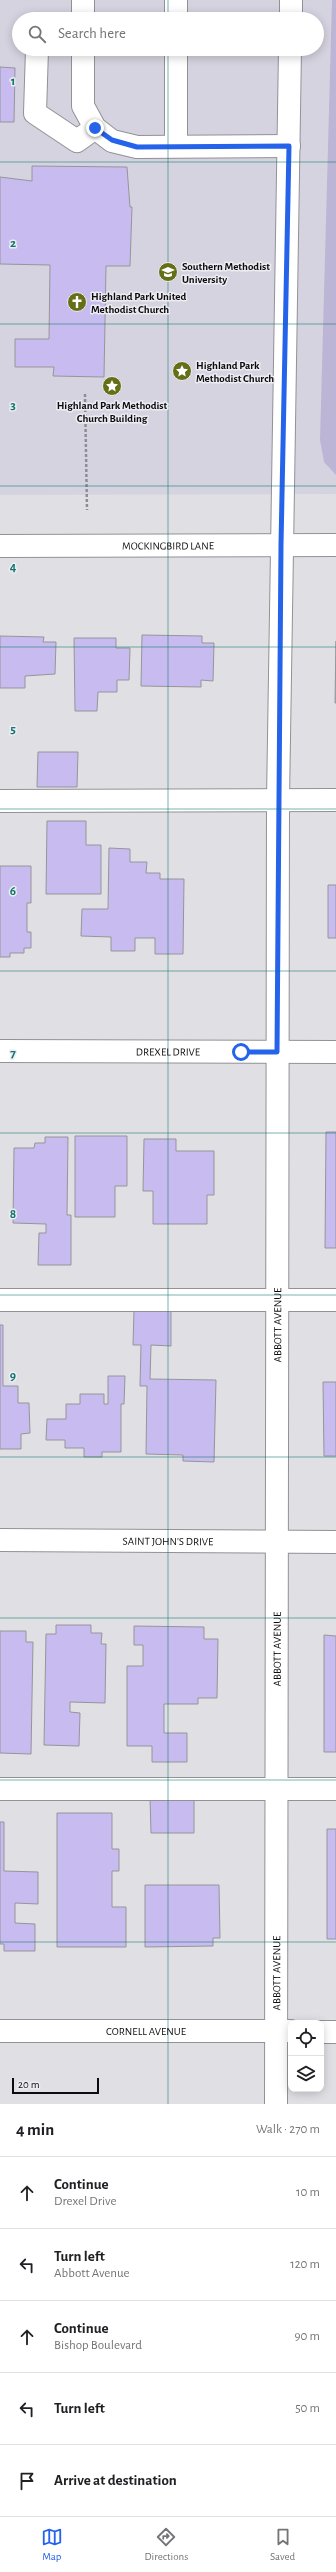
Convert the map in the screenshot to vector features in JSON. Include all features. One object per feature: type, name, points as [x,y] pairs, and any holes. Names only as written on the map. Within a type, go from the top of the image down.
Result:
[{"type":"street","points":[[83,0],[83,12]]},
{"type":"street","points":[[176,0],[176,12]]},
{"type":"street","points":[[291,0],[291,12]]},
{"type":"street","points":[[37,56],[35,114],[77,142],[95,128]]},
{"type":"street","points":[[83,56],[83,106],[95,128],[112,140],[137,147],[289,146]]},
{"type":"street","points":[[176,56],[176,146]]},
{"type":"street","name":"ABBOTT AVENUE","points":[[276,2104],[283,2031],[277,1790],[276,1542],[278,800],[290,56]]},
{"type":"street","name":"MOCKINGBIRD LANE","points":[[0,546],[336,544]]},
{"type":"street","points":[[0,801],[336,800]]},
{"type":"street","name":"DREXEL DRIVE","points":[[0,1051],[336,1052]]},
{"type":"street","points":[[0,1300],[336,1300]]},
{"type":"street","name":"SAINT JOHN'S DRIVE","points":[[0,1540],[336,1542]]},
{"type":"street","points":[[0,1789],[336,1789]]},
{"type":"street","name":"CORNELL AVENUE","points":[[0,2031],[283,2031]]},
{"type":"street","points":[[324,2032],[336,2032]]},
{"type":"path","points":[[85,394],[87,510]]},
{"type":"shaded area","name":"Southern Methodist University","points":[[0,0],[336,0],[336,494],[0,495]]},
{"type":"shaded area","points":[[332,0],[336,0],[336,475],[324,462],[320,440]]},
{"type":"building","points":[[0,67],[15,68],[14,122],[0,122]]},
{"type":"building","name":"Highland Park United Methodist Church","points":[[32,166],[127,167],[130,207],[132,207],[130,266],[106,266],[104,377],[53,376],[54,367],[15,367],[15,339],[49,339],[50,265],[0,264],[0,177],[32,181]]},
{"type":"building","points":[[142,635],[202,636],[202,643],[214,643],[213,681],[201,680],[201,687],[141,686]]},
{"type":"building","points":[[0,636],[44,637],[43,642],[56,642],[55,674],[25,676],[25,688],[0,688]]},
{"type":"building","points":[[74,638],[116,638],[116,648],[130,648],[129,680],[117,680],[117,692],[98,692],[97,711],[75,711]]},
{"type":"building","points":[[336,641],[336,703],[335,703]]},
{"type":"building","points":[[38,752],[78,752],[77,787],[37,787]]},
{"type":"building","points":[[47,821],[86,821],[86,845],[101,845],[101,894],[46,894]]},
{"type":"building","points":[[109,848],[130,849],[130,862],[147,862],[146,873],[160,873],[160,879],[184,879],[183,954],[155,954],[155,938],[135,938],[135,951],[111,951],[111,937],[81,936],[82,909],[108,909]]},
{"type":"building","points":[[0,866],[31,866],[31,903],[27,903],[27,932],[31,932],[31,948],[24,948],[24,953],[10,953],[10,957],[0,957]]},
{"type":"building","points":[[328,885],[336,885],[336,938],[328,938]]},
{"type":"building","points":[[326,1132],[336,1132],[336,1248],[325,1248]]},
{"type":"building","points":[[75,1136],[127,1136],[127,1186],[115,1186],[115,1217],[75,1217]]},
{"type":"building","points":[[45,1137],[68,1137],[67,1215],[71,1215],[71,1265],[38,1265],[39,1233],[46,1233],[46,1224],[13,1223],[14,1148],[34,1148],[35,1143],[45,1143]]},
{"type":"building","points":[[144,1139],[176,1139],[176,1151],[214,1151],[214,1195],[207,1195],[207,1224],[153,1224],[153,1191],[143,1191]]},
{"type":"building","points":[[134,1310],[171,1311],[171,1346],[151,1345],[150,1379],[216,1380],[214,1462],[183,1461],[183,1455],[146,1454],[147,1386],[140,1386],[141,1345],[133,1345]]},
{"type":"building","points":[[0,1325],[3,1325],[3,1386],[18,1386],[18,1403],[29,1403],[30,1433],[21,1434],[21,1449],[0,1449]]},
{"type":"building","points":[[108,1376],[125,1376],[124,1404],[121,1404],[121,1452],[102,1452],[102,1457],[84,1457],[84,1448],[65,1448],[65,1440],[46,1440],[47,1419],[66,1419],[66,1404],[80,1404],[80,1394],[104,1394],[104,1404],[108,1404]]},
{"type":"building","points":[[323,1382],[336,1382],[336,1456],[324,1456]]},
{"type":"building","points":[[56,1625],[91,1625],[91,1633],[102,1633],[101,1644],[106,1644],[105,1703],[70,1702],[70,1712],[80,1713],[79,1746],[44,1745],[46,1634],[56,1634]]},
{"type":"building","points":[[134,1626],[204,1627],[204,1639],[218,1639],[217,1698],[198,1698],[198,1704],[164,1704],[164,1733],[187,1733],[187,1762],[152,1762],[152,1746],[127,1746],[127,1666],[143,1666],[143,1645],[134,1645]]},
{"type":"building","points":[[0,1631],[26,1631],[26,1642],[33,1642],[31,1754],[0,1753]]},
{"type":"building","points":[[324,1635],[336,1636],[336,1752],[324,1752]]},
{"type":"building","points":[[150,1797],[194,1797],[194,1833],[151,1833]]},
{"type":"building","points":[[57,1813],[112,1813],[112,1849],[119,1849],[119,1871],[112,1871],[112,1907],[126,1907],[126,1947],[57,1947]]},
{"type":"building","points":[[0,1822],[4,1822],[4,1871],[38,1872],[38,1904],[15,1903],[15,1923],[35,1924],[35,1951],[4,1951],[4,1944],[0,1944]]},
{"type":"building","points":[[327,1829],[336,1829],[336,1939],[327,1939]]},
{"type":"building","points":[[145,1885],[219,1885],[220,1938],[213,1938],[213,1946],[145,1947]]},
{"type":"place","name":"Southern Methodist University","points":[[168,272]]},
{"type":"place","name":"Highland Park United Methodist Church","points":[[77,302]]},
{"type":"place","name":"Highland Park Methodist Church","points":[[182,371]]},
{"type":"place","name":"Highland Park Methodist Church Building","points":[[112,386]]},
{"type":"route","points":[[95,128],[112,140],[137,147],[289,146],[281,545],[277,1052],[241,1052]]}]
